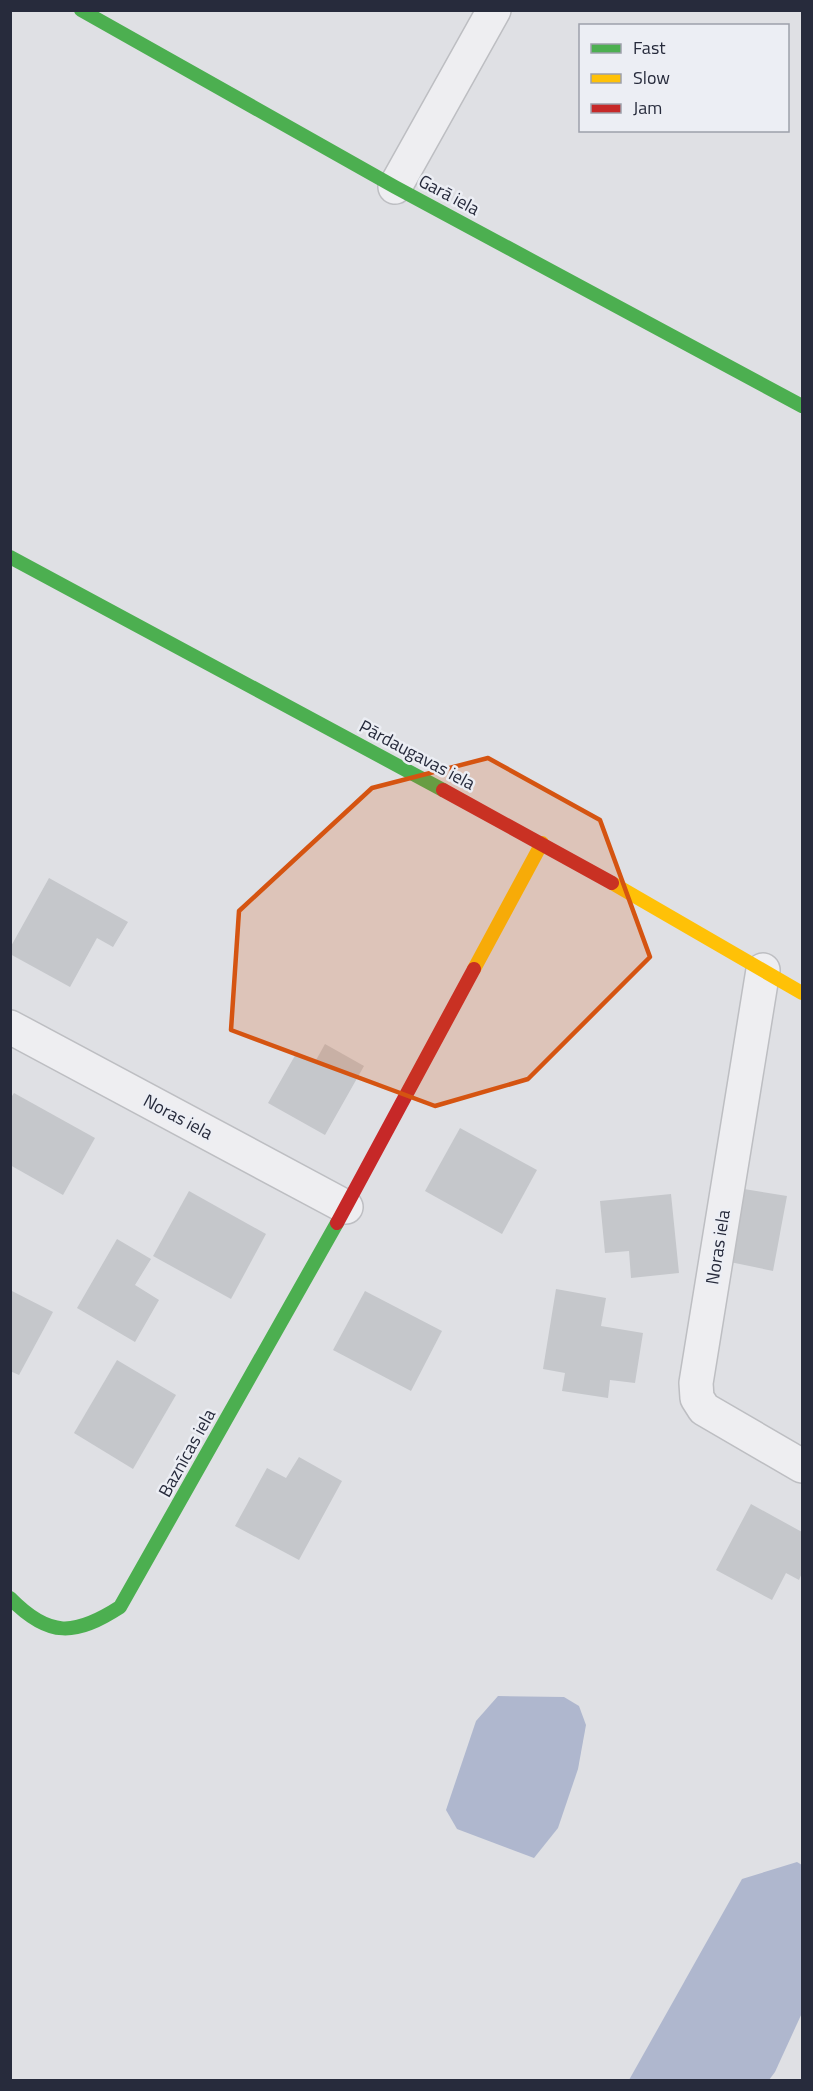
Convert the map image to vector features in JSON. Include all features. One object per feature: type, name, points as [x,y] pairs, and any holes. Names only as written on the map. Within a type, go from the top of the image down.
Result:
[{"type":"street","name":"Garā iela","points":[[81,10],[395,187],[801,400]]},
{"type":"street","points":[[395,187],[494,10]]},
{"type":"street","name":"Pārdaugavas iela","points":[[10,557],[542,843],[802,993]]},
{"type":"street","name":"Baznīcas iela","points":[[10,1598],[23,1612],[50,1627],[77,1629],[99,1622],[120,1607],[346,1207],[542,843]]},
{"type":"street","name":"Noras iela","points":[[763,970],[696,1383],[697,1398],[704,1409],[802,1466]]},
{"type":"street","name":"Noras iela","points":[[10,1027],[346,1207]]},
{"type":"highlighted area","points":[[488,758],[600,820],[650,957],[528,1079],[435,1106],[231,1030],[239,911],[372,788]]},
{"type":"water","points":[[498,1696],[564,1697],[579,1706],[586,1725],[578,1769],[558,1828],[534,1858],[457,1829],[446,1810],[476,1721]]},
{"type":"water","points":[[797,1862],[802,1865],[802,2013],[775,2072],[769,2080],[629,2080],[742,1879]]},
{"type":"building","points":[[49,878],[128,922],[113,947],[97,938],[70,987],[10,954],[10,948]]},
{"type":"building","points":[[325,1044],[364,1066],[325,1135],[268,1103],[297,1052],[315,1062]]},
{"type":"building","points":[[14,1093],[95,1138],[63,1195],[10,1165],[10,1099]]},
{"type":"building","points":[[460,1128],[537,1170],[502,1234],[425,1191]]},
{"type":"building","points":[[744,1189],[787,1196],[773,1271],[730,1262]]},
{"type":"building","points":[[189,1191],[266,1234],[231,1299],[153,1256]]},
{"type":"building","points":[[671,1194],[679,1273],[631,1278],[629,1251],[605,1253],[600,1201]]},
{"type":"building","points":[[117,1239],[151,1259],[135,1285],[159,1300],[135,1342],[77,1308]]},
{"type":"building","points":[[556,1289],[606,1298],[601,1326],[643,1333],[635,1383],[610,1380],[608,1398],[562,1391],[565,1373],[543,1369]]},
{"type":"building","points":[[10,1290],[53,1312],[19,1375],[10,1371]]},
{"type":"building","points":[[365,1291],[442,1331],[411,1391],[333,1350]]},
{"type":"building","points":[[117,1360],[176,1395],[133,1469],[74,1433]]},
{"type":"building","points":[[299,1457],[342,1481],[299,1560],[235,1526],[267,1468],[286,1478]]},
{"type":"building","points":[[751,1504],[802,1532],[802,1573],[799,1580],[786,1573],[772,1600],[716,1570]]},
{"type":"traffic: fast","points":[[81,10],[395,187],[802,406]]},
{"type":"traffic: fast","points":[[10,557],[443,790]]},
{"type":"traffic: fast","points":[[10,1598],[37,1620],[50,1626],[63,1628],[89,1623],[120,1607],[337,1223]]},
{"type":"traffic: slow","points":[[474,969],[542,843]]},
{"type":"traffic: slow","points":[[612,883],[802,993]]},
{"type":"traffic: jam","points":[[443,790],[612,883]]},
{"type":"traffic: jam","points":[[337,1223],[474,969]]}]
